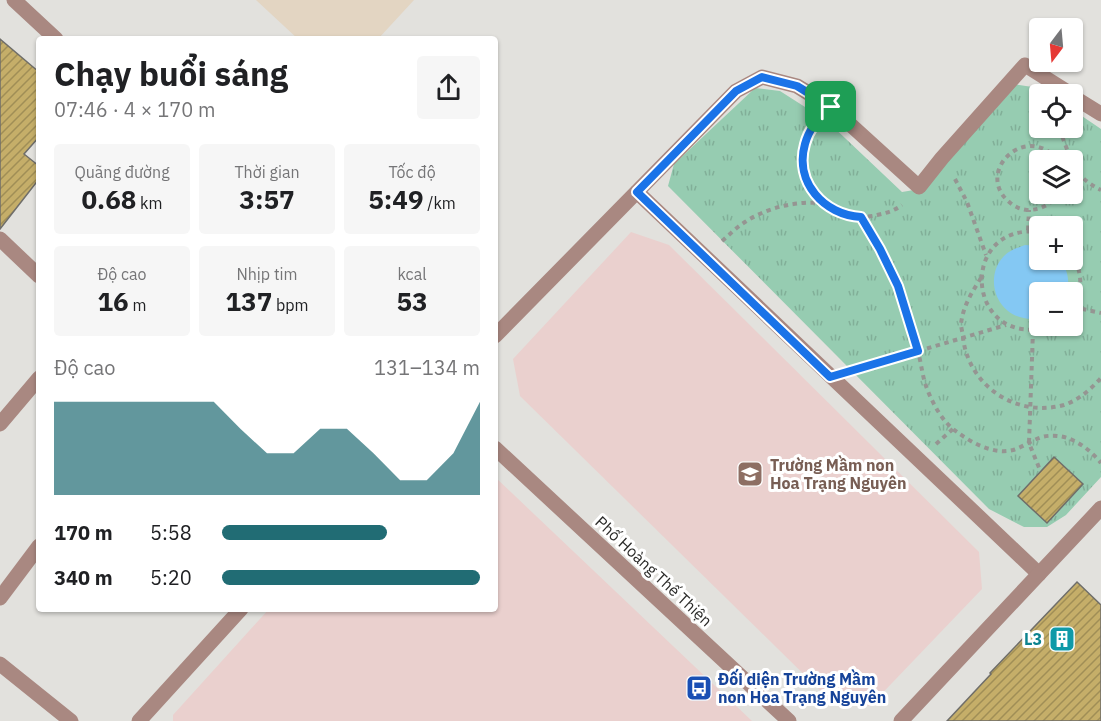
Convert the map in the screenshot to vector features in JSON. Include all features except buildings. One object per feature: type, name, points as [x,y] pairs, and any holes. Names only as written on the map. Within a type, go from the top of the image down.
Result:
[{"type":"street","points":[[14,0],[53,36]]},
{"type":"street","points":[[498,333],[736,91],[762,77],[797,86],[831,107],[919,187],[942,158],[1025,66],[1054,84]]},
{"type":"street","points":[[1083,102],[1101,114]]},
{"type":"street","points":[[637,192],[1039,574]]},
{"type":"street","points":[[0,239],[36,273]]},
{"type":"street","points":[[0,424],[36,382]]},
{"type":"street","name":"Phố Hoàng Thế Thiện","points":[[498,451],[789,721]]},
{"type":"street","points":[[901,721],[1101,508]]},
{"type":"street","points":[[0,598],[36,550]]},
{"type":"street","points":[[139,721],[238,612]]},
{"type":"street","points":[[0,664],[71,721]]},
{"type":"path","points":[[831,107],[822,114],[804,144],[803,163],[806,179],[813,192],[823,203],[836,212],[850,217],[866,218],[894,211],[906,203],[919,187]]},
{"type":"path","points":[[1045,150],[1032,146],[1011,151],[999,168],[998,178],[999,189],[1013,206],[1023,210],[1034,210],[1048,204]]},
{"type":"path","points":[[942,158],[967,202],[987,256]]},
{"type":"path","points":[[1083,178],[1101,190]]},
{"type":"path","points":[[704,256],[744,223],[760,214],[795,203],[823,203]]},
{"type":"path","points":[[1029,210],[1028,230],[1011,234],[996,243],[981,271],[981,287],[985,302],[994,315],[1007,324],[1022,330],[1029,330]]},
{"type":"path","points":[[861,217],[898,286],[918,351],[924,382],[933,402],[955,431],[991,450],[1011,450],[1041,437],[1056,435],[1065,437],[1090,451],[1101,464]]},
{"type":"path","points":[[981,278],[967,302],[961,324],[964,349],[975,372],[992,391],[1014,404],[1040,408],[1065,404],[1088,392],[1101,378]]},
{"type":"path","points":[[1083,309],[1101,313]]},
{"type":"path","points":[[830,377],[1007,324]]},
{"type":"path","points":[[1033,336],[1029,442],[1040,470]]},
{"type":"shaded area","points":[[256,0],[414,0],[381,36],[295,36]]},
{"type":"shaded area","name":"Trường Mầm non Hoa Trạng Nguyên","points":[[631,232],[669,245],[979,552],[982,589],[870,706],[830,700],[520,396],[513,359]]},
{"type":"shaded area","points":[[498,480],[752,721],[173,721],[173,715],[266,612],[498,612]]},
{"type":"green space","points":[[1013,84],[1029,86],[1029,138],[1083,138],[1083,117],[1101,129],[1101,477],[1066,515],[1047,527],[1024,527],[989,509],[668,186],[674,164],[755,88],[780,91],[827,121],[902,192],[920,189]]},
{"type":"water","points":[[1029,245],[1029,270],[1066,270],[1068,276],[1068,282],[1029,282],[1029,319],[1008,311],[1002,306],[995,292],[994,277],[999,262],[1014,249]]},
{"type":"place","name":"Trường Mầm non Hoa Trạng Nguyên","points":[[750,474]]},
{"type":"place","name":"L3","points":[[1062,639]]},
{"type":"place","name":"Đối diện Trường Mầm non Hoa Trạng Nguyên","points":[[699,688]]},
{"type":"route","points":[[762,77],[797,86],[831,107],[822,114],[804,144],[803,163],[806,179],[813,192],[823,203],[836,212],[850,217],[861,217],[898,286],[918,351],[830,377],[637,192],[736,91],[762,77]]}]
